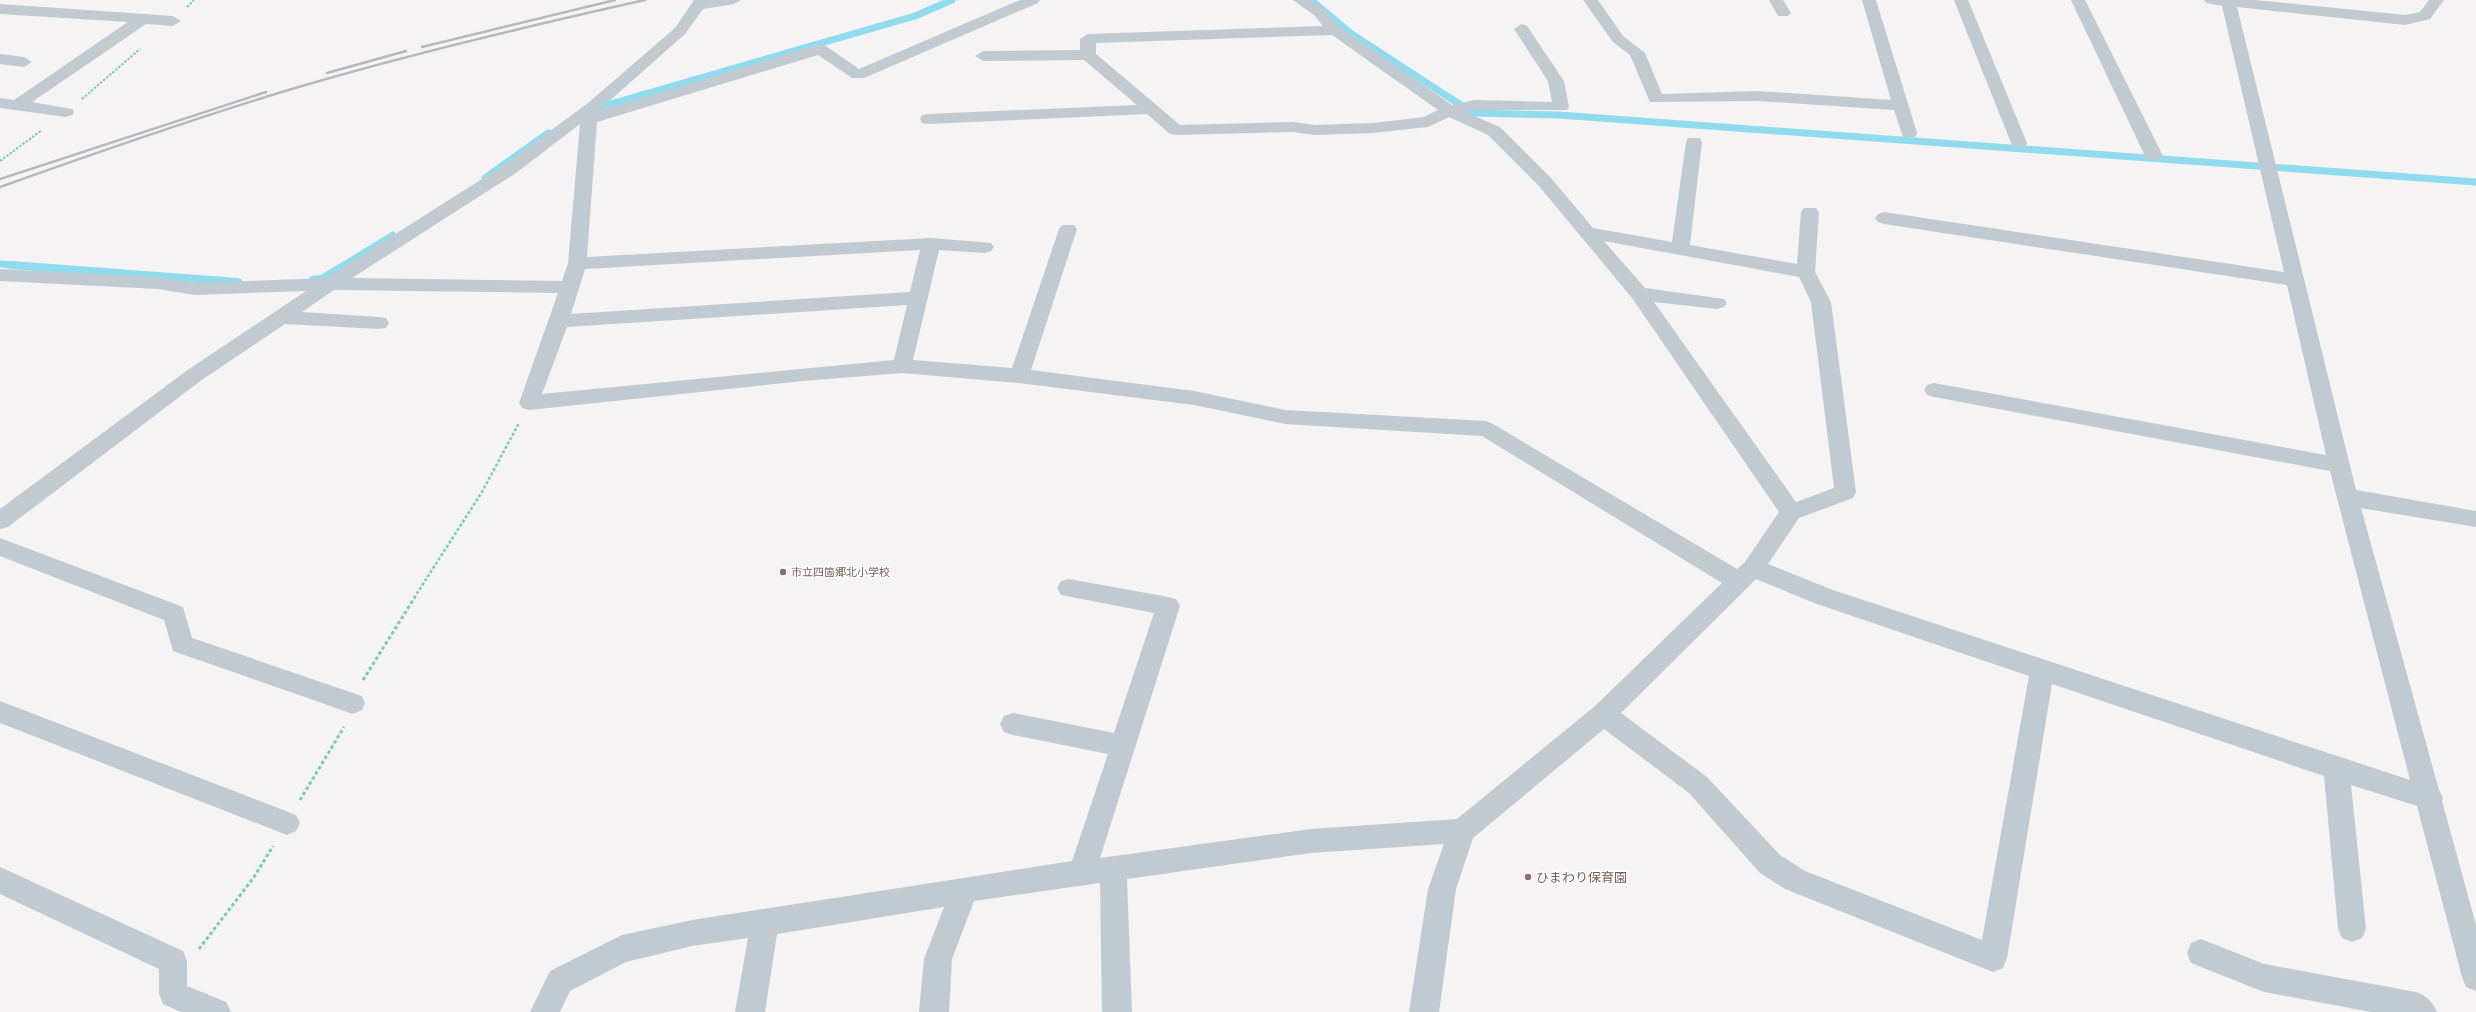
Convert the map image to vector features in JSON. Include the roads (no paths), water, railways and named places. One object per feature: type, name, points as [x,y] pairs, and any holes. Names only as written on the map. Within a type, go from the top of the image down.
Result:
[{"type":"street","points":[[0,522],[196,374],[330,284],[510,169],[588,114],[680,31],[700,2],[734,0]]},
{"type":"street","points":[[588,114],[820,49],[858,75],[1032,0]]},
{"type":"street","points":[[1300,0],[1319,12],[1335,30],[1406,79],[1494,131],[1545,182],[1639,294],[1791,512]]},
{"type":"street","points":[[1590,0],[1618,39],[1637,53],[1656,99],[1758,96],[1901,106]]},
{"type":"street","points":[[1869,0],[1909,133]]},
{"type":"street","points":[[1961,0],[2020,143]]},
{"type":"street","points":[[2078,0],[2154,156]]},
{"type":"street","points":[[2211,0],[2405,20],[2425,16],[2437,0]]},
{"type":"street","points":[[2228,1],[2270,168],[2347,497],[2430,798],[2476,977]]},
{"type":"street","points":[[0,9],[173,21]]},
{"type":"street","points":[[17,105],[142,19]]},
{"type":"street","points":[[983,56],[1088,55],[1176,130],[1293,127],[1314,130],[1373,128],[1428,122],[1459,109],[1561,107],[1556,81],[1522,29]]},
{"type":"street","points":[[1088,55],[1088,39],[1335,30]]},
{"type":"street","points":[[0,59],[24,62]]},
{"type":"street","points":[[0,103],[66,112]]},
{"type":"street","points":[[928,119],[1151,109]]},
{"type":"street","points":[[588,114],[577,263],[559,321],[529,403],[902,366],[1019,376],[1194,398],[1285,417],[1486,429],[1746,575],[1822,596],[2336,769],[2430,798]]},
{"type":"street","points":[[1680,249],[1694,142]]},
{"type":"street","points":[[1424,1012],[1442,889],[1462,831],[1604,714],[1746,575],[1791,512],[1845,492],[1821,302],[1806,272],[1810,212]]},
{"type":"street","points":[[1884,218],[2296,280]]},
{"type":"street","points":[[1019,376],[1068,229]]},
{"type":"street","points":[[1586,232],[1806,272]]},
{"type":"street","points":[[577,263],[931,244],[985,247]]},
{"type":"street","points":[[902,366],[931,244]]},
{"type":"street","points":[[0,275],[158,283],[195,289],[237,289],[330,284],[570,286]]},
{"type":"street","points":[[1639,294],[1716,303]]},
{"type":"street","points":[[559,321],[918,298]]},
{"type":"street","points":[[280,317],[379,323]]},
{"type":"street","points":[[1934,390],[2340,465]]},
{"type":"street","points":[[2347,497],[2476,519]]},
{"type":"street","points":[[0,547],[175,614],[181,644],[353,704]]},
{"type":"street","points":[[1069,588],[1168,606],[1082,873]]},
{"type":"street","points":[[1604,714],[1698,785],[1770,864],[1795,880],[1993,958],[2042,670]]},
{"type":"street","points":[[0,712],[287,823]]},
{"type":"street","points":[[1013,724],[1122,746]]},
{"type":"street","points":[[2336,769],[2352,929]]},
{"type":"street","points":[[544,1012],[560,981],[622,949],[692,933],[925,898],[965,889],[1311,841],[1462,831]]},
{"type":"street","points":[[1113,868],[1117,1012]]},
{"type":"street","points":[[0,880],[173,961],[173,994],[216,1012]]},
{"type":"street","points":[[934,1012],[938,959],[965,889]]},
{"type":"street","points":[[750,1012],[765,921]]},
{"type":"street","points":[[2201,953],[2264,978],[2416,1006],[2422,1012]]},
{"type":"waterway","points":[[593,109],[915,16],[952,0]]},
{"type":"waterway","points":[[1311,0],[1353,35],[1473,113],[1559,115],[2476,182]]},
{"type":"waterway","points":[[485,178],[548,133]]},
{"type":"waterway","points":[[343,266],[393,235]]},
{"type":"waterway","points":[[0,264],[21,266]]},
{"type":"waterway","points":[[11,265],[21,266]]},
{"type":"waterway","points":[[313,280],[322,279],[345,265]]},
{"type":"waterway","points":[[21,266],[238,282]]},
{"type":"railway","points":[[422,47],[615,0]]},
{"type":"railway","points":[[0,187],[220,111],[295,88],[469,41],[645,0]]},
{"type":"railway","points":[[327,73],[406,51]]},
{"type":"railway","points":[[0,179],[266,92]]},
{"type":"place","name":"市立四箇郷北小学校","points":[[783,572]]},
{"type":"place","name":"ひまわり保育園","points":[[1528,877]]}]
